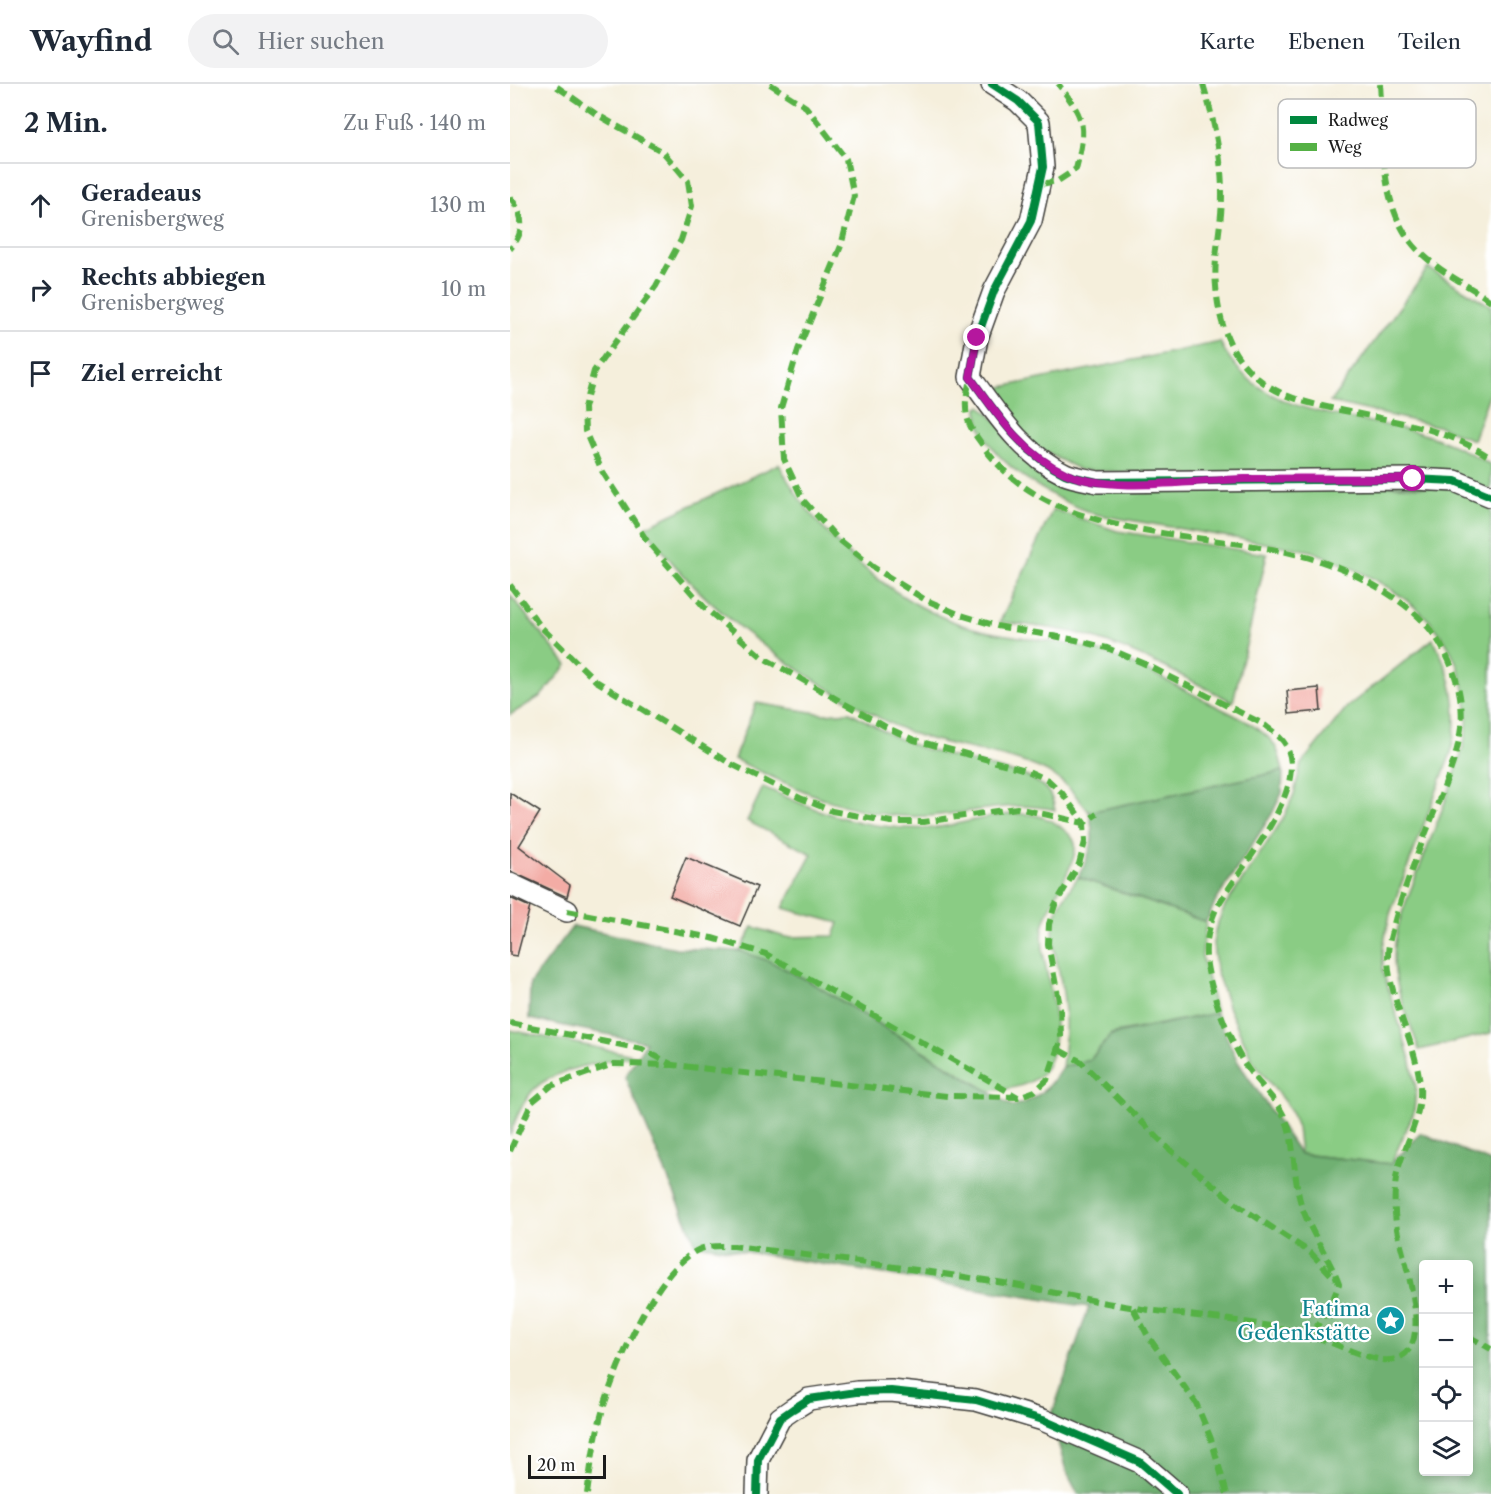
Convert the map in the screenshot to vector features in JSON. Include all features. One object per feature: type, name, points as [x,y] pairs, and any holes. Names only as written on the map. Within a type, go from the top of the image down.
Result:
[{"type":"street","points":[[992,84],[1018,100],[1039,122],[1043,167],[1032,220],[994,291],[977,338],[970,377],[1012,434],[1040,458],[1066,474],[1097,482],[1413,479],[1455,481],[1491,496]]},
{"type":"street","points":[[510,884],[567,911]]},
{"type":"street","points":[[757,1494],[758,1460],[780,1418],[809,1399],[857,1392],[891,1391],[939,1398],[976,1400],[1043,1420],[1140,1462],[1177,1494]]},
{"type":"green space","points":[[1428,268],[1491,306],[1491,389],[1473,440],[1441,427],[1330,402]]},
{"type":"green space","points":[[1220,342],[1237,367],[1257,386],[1281,399],[1335,415],[1420,433],[1474,455],[1491,465],[1491,489],[1080,470],[1034,446],[998,403],[992,389]]},
{"type":"green space","points":[[981,406],[1051,475],[1455,488],[1491,504],[1491,1033],[1419,1050],[1400,993],[1395,970],[1395,945],[1400,920],[1452,782],[1467,728],[1464,689],[1456,662],[1444,639],[1407,601],[1385,586],[1361,572],[1311,551],[1094,514],[1059,498],[1020,474],[989,443],[980,426],[978,407]]},
{"type":"green space","points":[[779,464],[794,489],[832,538],[855,560],[906,598],[933,613],[960,624],[1003,635],[1094,650],[1143,669],[1239,717],[1262,732],[1275,745],[1283,771],[1089,812],[1064,784],[1041,769],[909,732],[888,723],[839,695],[784,660],[733,622],[686,578],[645,527]]},
{"type":"green space","points":[[1053,509],[1117,531],[1267,554],[1233,702],[1155,662],[1115,645],[1064,630],[1000,622]]},
{"type":"green space","points":[[510,595],[567,665],[541,696],[510,715]]},
{"type":"green space","points":[[1433,639],[1446,667],[1453,694],[1454,738],[1451,753],[1390,914],[1383,947],[1383,971],[1411,1062],[1416,1088],[1414,1112],[1391,1164],[1300,1154],[1297,1128],[1290,1109],[1253,1061],[1229,1009],[1216,970],[1213,943],[1216,927],[1225,906],[1283,819],[1294,794],[1301,764],[1347,707]]},
{"type":"green space","points":[[756,703],[824,714],[850,712],[895,737],[924,749],[1026,776],[1046,789],[1052,798],[1055,810],[1023,806],[929,816],[903,816],[853,808],[828,800],[734,759]]},
{"type":"green space","points":[[1283,771],[1282,793],[1272,814],[1216,901],[1206,922],[1078,877],[1091,846],[1092,831],[1089,812]]},
{"type":"green space","points":[[763,787],[831,815],[875,825],[933,828],[1001,815],[1035,815],[1050,820],[1074,840],[1075,852],[1072,861],[1043,928],[1043,951],[1053,999],[1055,1022],[1052,1054],[1041,1074],[1020,1086],[989,1091],[807,980],[740,951],[753,927],[785,937],[834,936],[839,923],[783,908],[812,854],[747,821]]},
{"type":"green space","points":[[1078,877],[1206,922],[1202,956],[1216,1013],[1111,1034],[1090,1060],[1062,1067],[1065,1017],[1053,932],[1061,904]]},
{"type":"green space","points":[[573,926],[676,948],[740,951],[769,961],[807,980],[1012,1106],[1036,1097],[1062,1067],[1090,1060],[1111,1035],[1216,1013],[1238,1062],[1300,1154],[1391,1164],[1421,1133],[1491,1162],[1491,1494],[1078,1494],[1066,1471],[1051,1417],[1089,1307],[696,1244],[625,1077],[646,1042],[529,1019],[530,983]]},
{"type":"green space","points":[[510,1030],[638,1056],[580,1067],[564,1072],[539,1085],[523,1104],[510,1136]]},
{"type":"building","points":[[1319,688],[1321,711],[1289,714],[1287,691]]},
{"type":"building","points":[[510,793],[540,812],[519,846],[570,885],[567,897],[510,871]]},
{"type":"building","points":[[686,857],[757,887],[740,926],[670,896]]},
{"type":"building","points":[[510,898],[530,907],[517,956],[510,955]]},
{"type":"marked path","points":[[510,585],[541,627],[596,681],[731,764],[800,798],[832,811],[891,822],[924,822],[1017,808],[1084,823],[1062,793],[1048,780],[1026,770],[914,740],[886,727],[762,657],[704,607],[647,541],[602,471],[585,431],[584,408],[594,371],[656,286],[681,240],[692,206],[688,181],[663,152],[596,114],[553,84]]},
{"type":"marked path","points":[[770,84],[806,107],[846,159],[854,196],[841,246],[798,350],[781,408],[784,459],[803,500],[836,537],[873,567],[924,599],[958,614],[997,626],[1107,648],[1143,663],[1263,724],[1281,738],[1288,750],[1291,768],[1279,809],[1217,907],[1211,921],[1206,959],[1218,1008],[1232,1041],[1251,1074],[1280,1109],[1288,1126],[1303,1210],[1339,1284],[1330,1307],[1310,1336]]},
{"type":"marked path","points":[[1041,184],[1058,181],[1076,169],[1082,142],[1078,114],[1058,84]]},
{"type":"marked path","points":[[1203,84],[1217,139],[1222,181],[1216,286],[1223,327],[1240,360],[1253,374],[1285,395],[1329,408],[1401,422],[1448,436],[1491,458]]},
{"type":"marked path","points":[[1380,84],[1381,99]]},
{"type":"marked path","points":[[1385,168],[1390,197],[1407,237],[1430,261],[1491,301]]},
{"type":"marked path","points":[[510,197],[518,210],[521,223],[519,236],[510,249]]},
{"type":"marked path","points":[[587,1494],[600,1419],[628,1344],[667,1277],[682,1261],[706,1247],[734,1246],[903,1268],[1004,1283],[1131,1307],[1261,1325],[1313,1336],[1362,1355],[1382,1360],[1390,1360],[1405,1354],[1413,1340],[1416,1322],[1414,1300],[1396,1223],[1395,1185],[1400,1162],[1418,1109],[1420,1086],[1412,1049],[1394,994],[1388,957],[1390,939],[1404,892],[1450,773],[1459,739],[1462,712],[1460,696],[1450,664],[1434,634],[1412,611],[1386,592],[1342,569],[1311,558],[1255,546],[1124,526],[1082,515],[1043,499],[1009,475],[973,431],[967,417],[966,407],[970,377]]},
{"type":"marked path","points":[[510,1151],[532,1102],[551,1086],[613,1064],[673,1065],[947,1096],[1018,1097],[1035,1091],[1047,1080],[1061,1038],[1060,1006],[1048,944],[1049,924],[1055,905],[1079,864],[1085,842],[1084,823],[1097,814]]},
{"type":"marked path","points":[[567,911],[712,938],[766,954],[1018,1097]]},
{"type":"marked path","points":[[510,1023],[642,1049],[671,1064]]},
{"type":"marked path","points":[[1059,1050],[1080,1061],[1168,1148],[1239,1206],[1311,1253],[1335,1279]]},
{"type":"marked path","points":[[1133,1308],[1149,1338],[1196,1403],[1211,1439],[1227,1494]]},
{"type":"marked path","points":[[1473,1339],[1491,1349]]},
{"type":"cycle path","points":[[992,84],[1018,101],[1039,122],[1043,167],[1031,221],[994,291],[977,338],[970,377],[1012,432],[1036,456],[1065,474],[1097,482],[1413,479],[1455,481],[1491,496]]},
{"type":"cycle path","points":[[757,1494],[758,1460],[780,1418],[809,1399],[857,1392],[891,1391],[976,1400],[1043,1420],[1140,1462],[1177,1494]]},
{"type":"place","name":"Fatima Gedenkstätte","points":[[1391,1321]]},
{"type":"route","points":[[977,338],[970,377],[1012,434],[1040,458],[1066,474],[1097,482],[1156,483],[1244,479],[1413,479]]}]
